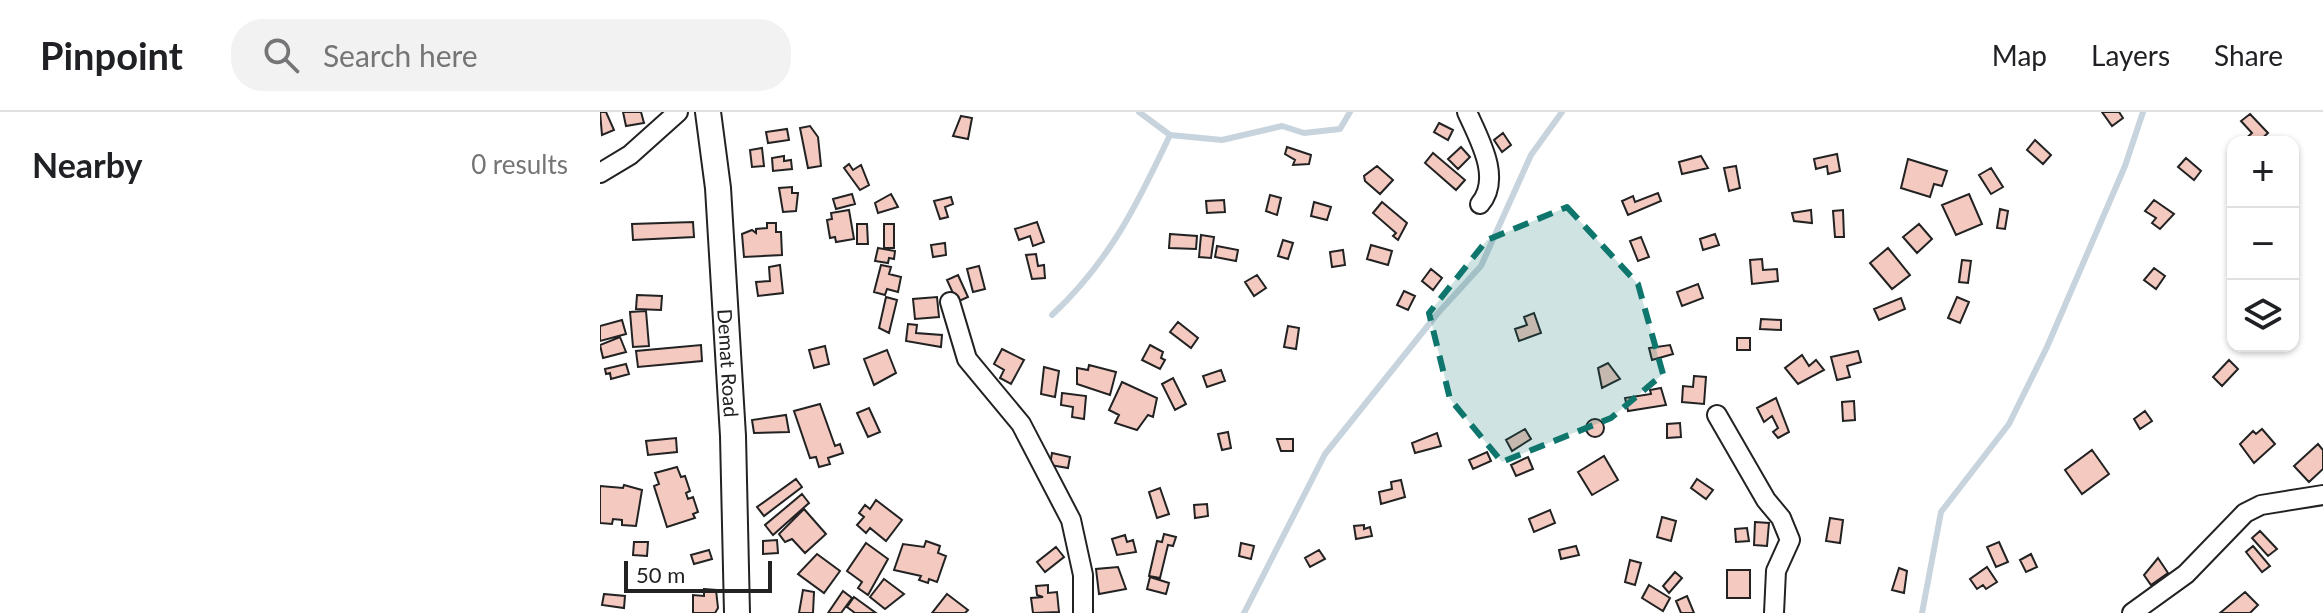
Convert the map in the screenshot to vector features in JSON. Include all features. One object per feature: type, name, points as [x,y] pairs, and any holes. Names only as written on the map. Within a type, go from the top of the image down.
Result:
[{"type":"street","points":[[600,173],[630,155],[678,112]]},
{"type":"street","name":"Demat Road","points":[[708,112],[718,188],[734,449],[737,613]]},
{"type":"street","points":[[1467,112],[1490,176],[1489,193],[1480,204]]},
{"type":"street","points":[[950,302],[967,359],[980,380],[1021,424],[1071,520],[1083,575],[1083,613]]},
{"type":"street","points":[[1717,415],[1766,500],[1781,518],[1790,540],[1776,571],[1774,613]]},
{"type":"street","points":[[2132,613],[2186,574],[2245,513],[2261,505],[2323,495]]},
{"type":"highlighted area","points":[[1567,207],[1638,284],[1663,374],[1611,418],[1502,462],[1450,399],[1429,313],[1487,240]]},
{"type":"building","points":[[600,112],[606,112],[614,130],[602,135]]},
{"type":"building","points":[[623,112],[641,112],[644,123],[626,126]]},
{"type":"building","points":[[2102,112],[2119,112],[2123,118],[2112,126]]},
{"type":"building","points":[[2250,114],[2268,133],[2265,136],[2249,136],[2252,133],[2241,121]]},
{"type":"building","points":[[961,116],[972,118],[968,139],[953,136]]},
{"type":"building","points":[[1439,123],[1453,130],[1448,140],[1434,132]]},
{"type":"building","points":[[810,126],[818,137],[821,166],[808,168],[800,128]]},
{"type":"building","points":[[787,129],[789,140],[768,143],[766,132]]},
{"type":"building","points":[[1503,133],[1511,145],[1502,152],[1494,140]]},
{"type":"building","points":[[2035,140],[2051,155],[2043,164],[2027,150]]},
{"type":"building","points":[[1287,147],[1311,155],[1309,164],[1293,165],[1295,160],[1285,154]]},
{"type":"building","points":[[1461,147],[1470,157],[1458,169],[1448,159]]},
{"type":"building","points":[[762,148],[764,166],[752,167],[750,150]]},
{"type":"building","points":[[1433,153],[1465,180],[1456,190],[1425,163]]},
{"type":"building","points":[[1837,154],[1840,171],[1828,174],[1827,166],[1816,169],[1814,159]]},
{"type":"building","points":[[784,156],[784,161],[791,160],[792,169],[773,171],[772,158]]},
{"type":"building","points":[[1701,156],[1708,168],[1682,174],[1679,162]]},
{"type":"building","points":[[2186,158],[2201,171],[2194,180],[2178,167]]},
{"type":"building","points":[[1908,159],[1947,171],[1942,186],[1934,184],[1930,197],[1901,188]]},
{"type":"building","points":[[849,164],[853,170],[861,165],[869,185],[860,190],[844,168]]},
{"type":"building","points":[[1377,166],[1393,180],[1380,194],[1365,181],[1364,176]]},
{"type":"building","points":[[1736,166],[1740,188],[1729,191],[1724,168]]},
{"type":"building","points":[[1991,168],[2003,187],[1991,194],[1979,175]]},
{"type":"building","points":[[792,187],[792,193],[798,193],[796,211],[783,212],[779,188]]},
{"type":"building","points":[[1658,193],[1661,201],[1628,215],[1622,201],[1633,196],[1635,202]]},
{"type":"building","points":[[852,194],[855,204],[836,209],[833,199]]},
{"type":"building","points":[[891,194],[898,207],[878,213],[875,203]]},
{"type":"building","points":[[1969,194],[1982,224],[1956,235],[1942,205]]},
{"type":"building","points":[[1270,195],[1281,198],[1277,215],[1266,211]]},
{"type":"building","points":[[951,197],[953,204],[945,207],[948,217],[940,219],[934,201]]},
{"type":"building","points":[[1224,200],[1225,212],[1207,213],[1206,201]]},
{"type":"building","points":[[2154,200],[2174,214],[2160,229],[2152,223],[2156,218],[2145,211]]},
{"type":"building","points":[[1314,202],[1331,207],[1327,220],[1311,216]]},
{"type":"building","points":[[1382,202],[1407,223],[1398,240],[1393,236],[1396,233],[1373,213]]},
{"type":"building","points":[[2000,209],[2008,211],[2005,229],[1997,228]]},
{"type":"building","points":[[849,210],[854,239],[836,242],[835,237],[830,238],[827,220],[832,219],[831,213]]},
{"type":"building","points":[[1811,210],[1812,223],[1794,221],[1792,213]]},
{"type":"building","points":[[1843,210],[1844,237],[1835,237],[1833,211]]},
{"type":"building","points":[[693,222],[694,237],[633,240],[632,224]]},
{"type":"building","points":[[1037,222],[1044,242],[1033,246],[1030,236],[1019,240],[1015,229]]},
{"type":"building","points":[[767,223],[776,223],[776,232],[781,232],[782,255],[744,257],[742,234],[752,230],[756,233],[756,229],[767,228]]},
{"type":"building","points":[[857,224],[867,224],[868,244],[857,244]]},
{"type":"building","points":[[884,224],[894,224],[894,248],[884,248]]},
{"type":"building","points":[[1919,224],[1932,239],[1917,253],[1903,237]]},
{"type":"building","points":[[1170,234],[1197,236],[1196,249],[1169,248]]},
{"type":"building","points":[[1715,234],[1719,245],[1703,250],[1700,239]]},
{"type":"building","points":[[1201,235],[1214,237],[1211,258],[1199,257]]},
{"type":"building","points":[[1641,237],[1649,257],[1638,261],[1630,241]]},
{"type":"building","points":[[1283,240],[1293,243],[1288,259],[1278,256]]},
{"type":"building","points":[[945,243],[946,255],[933,257],[931,245]]},
{"type":"building","points":[[1371,245],[1392,251],[1388,265],[1367,259]]},
{"type":"building","points":[[1217,246],[1238,250],[1236,261],[1215,257]]},
{"type":"building","points":[[878,248],[895,251],[894,259],[889,258],[888,263],[875,261]]},
{"type":"building","points":[[1888,248],[1910,275],[1892,289],[1870,263]]},
{"type":"building","points":[[1343,250],[1345,265],[1332,267],[1330,252]]},
{"type":"building","points":[[1036,254],[1038,266],[1044,265],[1045,278],[1032,279],[1026,255]]},
{"type":"building","points":[[1762,259],[1763,270],[1777,269],[1778,281],[1752,284],[1750,260]]},
{"type":"building","points":[[1962,260],[1971,261],[1968,283],[1959,282]]},
{"type":"building","points":[[780,265],[783,293],[758,296],[756,282],[770,281],[769,267]]},
{"type":"building","points":[[881,265],[891,267],[889,274],[901,277],[898,292],[887,289],[885,295],[874,292]]},
{"type":"building","points":[[979,266],[985,289],[973,292],[967,269]]},
{"type":"building","points":[[2154,268],[2165,276],[2156,289],[2144,280]]},
{"type":"building","points":[[1431,269],[1442,278],[1433,290],[1422,281]]},
{"type":"building","points":[[958,275],[968,297],[957,302],[947,280]]},
{"type":"building","points":[[1257,275],[1266,288],[1254,296],[1245,282]]},
{"type":"building","points":[[1698,284],[1703,298],[1682,306],[1677,292]]},
{"type":"building","points":[[1404,291],[1415,296],[1408,310],[1397,305]]},
{"type":"building","points":[[637,295],[662,296],[661,310],[636,309]]},
{"type":"building","points":[[886,297],[897,300],[889,333],[879,328]]},
{"type":"building","points":[[937,297],[939,317],[915,319],[913,299]]},
{"type":"building","points":[[1957,297],[1969,302],[1960,323],[1948,318]]},
{"type":"building","points":[[1901,298],[1905,309],[1879,320],[1874,309]]},
{"type":"building","points":[[646,311],[649,346],[633,347],[630,312]]},
{"type":"building","points":[[1534,313],[1541,333],[1519,341],[1515,329],[1527,325],[1524,317]]},
{"type":"building","points":[[1761,319],[1781,320],[1781,330],[1760,329]]},
{"type":"building","points":[[622,320],[626,334],[600,341],[600,326]]},
{"type":"building","points":[[1178,322],[1198,338],[1191,348],[1170,332]]},
{"type":"building","points":[[908,324],[917,325],[916,333],[942,335],[941,347],[906,341]]},
{"type":"building","points":[[1288,326],[1299,328],[1296,349],[1284,347]]},
{"type":"building","points":[[620,337],[626,352],[603,358],[600,345]]},
{"type":"building","points":[[1737,338],[1750,338],[1750,350],[1737,350]]},
{"type":"building","points":[[701,345],[702,361],[638,367],[636,351]]},
{"type":"building","points":[[1150,345],[1163,352],[1161,358],[1165,360],[1160,369],[1142,360]]},
{"type":"building","points":[[1670,345],[1673,354],[1652,360],[1649,348]]},
{"type":"building","points":[[825,346],[829,364],[814,368],[809,350]]},
{"type":"building","points":[[1002,349],[1024,360],[1011,384],[1000,378],[1004,370],[994,364]]},
{"type":"building","points":[[887,350],[896,373],[874,385],[864,359]]},
{"type":"building","points":[[1858,351],[1861,362],[1847,366],[1850,377],[1837,380],[1831,357]]},
{"type":"building","points":[[1802,355],[1809,366],[1816,360],[1824,370],[1798,384],[1785,368]]},
{"type":"building","points":[[2229,360],[2238,369],[2222,386],[2213,377]]},
{"type":"building","points":[[1608,363],[1620,379],[1602,388],[1598,368]]},
{"type":"building","points":[[626,364],[629,374],[611,379],[610,373],[606,374],[605,369]]},
{"type":"building","points":[[1089,365],[1116,372],[1110,395],[1077,384],[1077,368],[1088,370]]},
{"type":"building","points":[[1044,367],[1059,371],[1055,397],[1041,394]]},
{"type":"building","points":[[1221,370],[1225,381],[1207,387],[1203,376]]},
{"type":"building","points":[[1694,376],[1706,377],[1704,404],[1682,402],[1683,386],[1693,387]]},
{"type":"building","points":[[1173,378],[1186,404],[1175,410],[1162,384]]},
{"type":"building","points":[[1122,382],[1157,398],[1153,417],[1148,415],[1137,430],[1115,423],[1119,415],[1109,410]]},
{"type":"building","points":[[1661,388],[1666,405],[1628,411],[1625,398],[1651,394],[1650,390]]},
{"type":"building","points":[[1062,393],[1086,396],[1084,419],[1072,417],[1073,407],[1061,405]]},
{"type":"building","points":[[1776,398],[1789,432],[1778,438],[1773,432],[1778,428],[1772,416],[1764,422],[1757,408]]},
{"type":"building","points":[[1854,401],[1855,420],[1843,421],[1842,402]]},
{"type":"building","points":[[820,404],[835,446],[840,444],[843,453],[828,458],[830,464],[819,467],[816,457],[810,458],[794,411]]},
{"type":"building","points":[[869,408],[880,432],[868,437],[857,413]]},
{"type":"building","points":[[2145,411],[2152,421],[2140,429],[2134,419]]},
{"type":"building","points":[[786,415],[789,432],[754,433],[752,420]]},
{"type":"building","points":[[1591,419],[1599,419],[1604,428],[1602,435],[1591,437],[1586,432],[1586,424]]},
{"type":"building","points":[[1680,423],[1681,437],[1667,438],[1667,424]]},
{"type":"building","points":[[1525,429],[1531,439],[1512,451],[1506,440]]},
{"type":"building","points":[[2262,429],[2275,444],[2254,463],[2240,444],[2253,431],[2256,434]]},
{"type":"building","points":[[1228,432],[1231,448],[1222,450],[1218,434]]},
{"type":"building","points":[[1437,433],[1441,446],[1415,453],[1412,443]]},
{"type":"building","points":[[676,438],[677,452],[648,455],[646,441]]},
{"type":"building","points":[[1277,439],[1293,439],[1293,451],[1281,451]]},
{"type":"building","points":[[2318,444],[2323,450],[2323,469],[2309,482],[2294,466]]},
{"type":"building","points":[[2092,450],[2109,474],[2082,494],[2065,470]]},
{"type":"building","points":[[1487,452],[1491,461],[1473,469],[1469,460]]},
{"type":"building","points":[[1052,453],[1070,457],[1068,468],[1050,465]]},
{"type":"building","points":[[1604,456],[1618,480],[1592,495],[1578,472]]},
{"type":"building","points":[[1528,457],[1533,469],[1516,476],[1511,465]]},
{"type":"building","points":[[677,467],[681,477],[685,476],[690,491],[686,493],[688,499],[693,497],[698,512],[693,514],[695,518],[667,527],[654,486],[659,484],[655,473]]},
{"type":"building","points":[[796,479],[802,487],[764,516],[757,507]]},
{"type":"building","points":[[1697,479],[1713,490],[1706,499],[1691,488]]},
{"type":"building","points":[[1401,480],[1405,497],[1381,504],[1379,492],[1392,489],[1391,482]]},
{"type":"building","points":[[624,485],[642,490],[636,526],[622,525],[622,520],[613,519],[612,524],[600,523],[600,486],[623,488]]},
{"type":"building","points":[[1160,488],[1169,514],[1157,518],[1149,492]]},
{"type":"building","points":[[802,494],[809,503],[773,535],[765,525]]},
{"type":"building","points":[[876,500],[902,520],[886,541],[870,528],[866,533],[857,525],[864,517],[859,513],[865,505],[870,509]]},
{"type":"building","points":[[1207,504],[1208,516],[1195,518],[1194,505]]},
{"type":"building","points":[[804,509],[826,534],[805,553],[792,539],[785,542],[779,534]]},
{"type":"building","points":[[1550,510],[1555,523],[1534,532],[1529,519]]},
{"type":"building","points":[[1662,517],[1676,521],[1671,541],[1657,537]]},
{"type":"building","points":[[1830,518],[1843,520],[1840,543],[1826,541]]},
{"type":"building","points":[[1755,522],[1769,523],[1767,546],[1754,545]]},
{"type":"building","points":[[1364,525],[1364,529],[1370,527],[1372,536],[1356,539],[1354,526]]},
{"type":"building","points":[[1747,528],[1749,541],[1736,542],[1735,529]]},
{"type":"building","points":[[2260,531],[2277,549],[2268,556],[2252,538]]},
{"type":"building","points":[[1164,534],[1176,537],[1173,546],[1168,545],[1160,578],[1149,576],[1157,541],[1162,542]]},
{"type":"building","points":[[1125,535],[1127,542],[1133,540],[1136,552],[1117,555],[1112,539]]},
{"type":"building","points":[[777,540],[778,553],[763,554],[763,541]]},
{"type":"building","points":[[926,541],[940,546],[938,553],[946,556],[937,582],[929,579],[928,583],[919,580],[921,576],[894,570],[903,544],[924,547]]},
{"type":"building","points":[[634,542],[648,542],[647,556],[633,555]]},
{"type":"building","points":[[1999,542],[2008,562],[1996,567],[1987,547]]},
{"type":"building","points":[[866,543],[888,559],[868,595],[858,588],[862,582],[847,571]]},
{"type":"building","points":[[1241,543],[1254,546],[1251,559],[1239,556]]},
{"type":"building","points":[[1576,546],[1579,555],[1561,559],[1559,550]]},
{"type":"building","points":[[2253,546],[2270,566],[2262,572],[2246,552]]},
{"type":"building","points":[[1056,547],[1064,557],[1045,572],[1037,562]]},
{"type":"building","points":[[709,550],[712,559],[694,564],[691,555]]},
{"type":"building","points":[[1319,550],[1325,559],[1310,567],[1305,558]]},
{"type":"building","points":[[817,554],[840,571],[824,593],[798,574]]},
{"type":"building","points":[[2031,554],[2037,567],[2026,572],[2020,560]]},
{"type":"building","points":[[2158,558],[2168,573],[2151,585],[2144,575]]},
{"type":"building","points":[[1630,560],[1641,563],[1635,585],[1625,582]]},
{"type":"building","points":[[1118,567],[1126,589],[1099,594],[1096,569]]},
{"type":"building","points":[[1987,567],[1997,582],[1986,589],[1983,585],[1977,589],[1970,579]]},
{"type":"building","points":[[1899,568],[1907,571],[1904,593],[1892,590]]},
{"type":"building","points":[[1727,570],[1750,570],[1750,598],[1727,598]]},
{"type":"building","points":[[1675,572],[1682,578],[1669,593],[1663,586]]},
{"type":"building","points":[[1150,577],[1169,583],[1166,594],[1147,589]]},
{"type":"building","points":[[884,579],[904,594],[885,609],[870,597]]},
{"type":"building","points":[[1048,585],[1048,593],[1057,592],[1059,612],[1033,613],[1031,598],[1043,597],[1037,595],[1036,586]]},
{"type":"building","points":[[1649,585],[1670,598],[1663,611],[1642,598]]},
{"type":"building","points":[[704,589],[716,590],[718,608],[715,613],[693,613],[693,595],[704,596]]},
{"type":"building","points":[[803,590],[814,592],[813,613],[799,613]]},
{"type":"building","points":[[843,591],[852,598],[841,613],[828,613]]},
{"type":"building","points":[[2245,592],[2258,605],[2250,613],[2220,613]]},
{"type":"building","points":[[604,594],[625,596],[624,608],[602,605]]},
{"type":"building","points":[[947,594],[968,610],[965,613],[932,613]]},
{"type":"building","points":[[1687,596],[1694,613],[1681,613],[1676,601]]},
{"type":"building","points":[[854,597],[876,613],[855,613],[847,607]]},
{"type":"waterway","points":[[1139,112],[1170,135],[1222,140],[1282,126],[1304,133],[1340,129],[1350,112]]},
{"type":"waterway","points":[[1244,613],[1325,454],[1438,313],[1481,266],[1531,155],[1562,112]]},
{"type":"waterway","points":[[1922,613],[1941,512],[2009,424],[2047,347],[2125,166],[2143,112]]},
{"type":"waterway","points":[[1052,315],[1106,253],[1146,185],[1170,135]]}]
